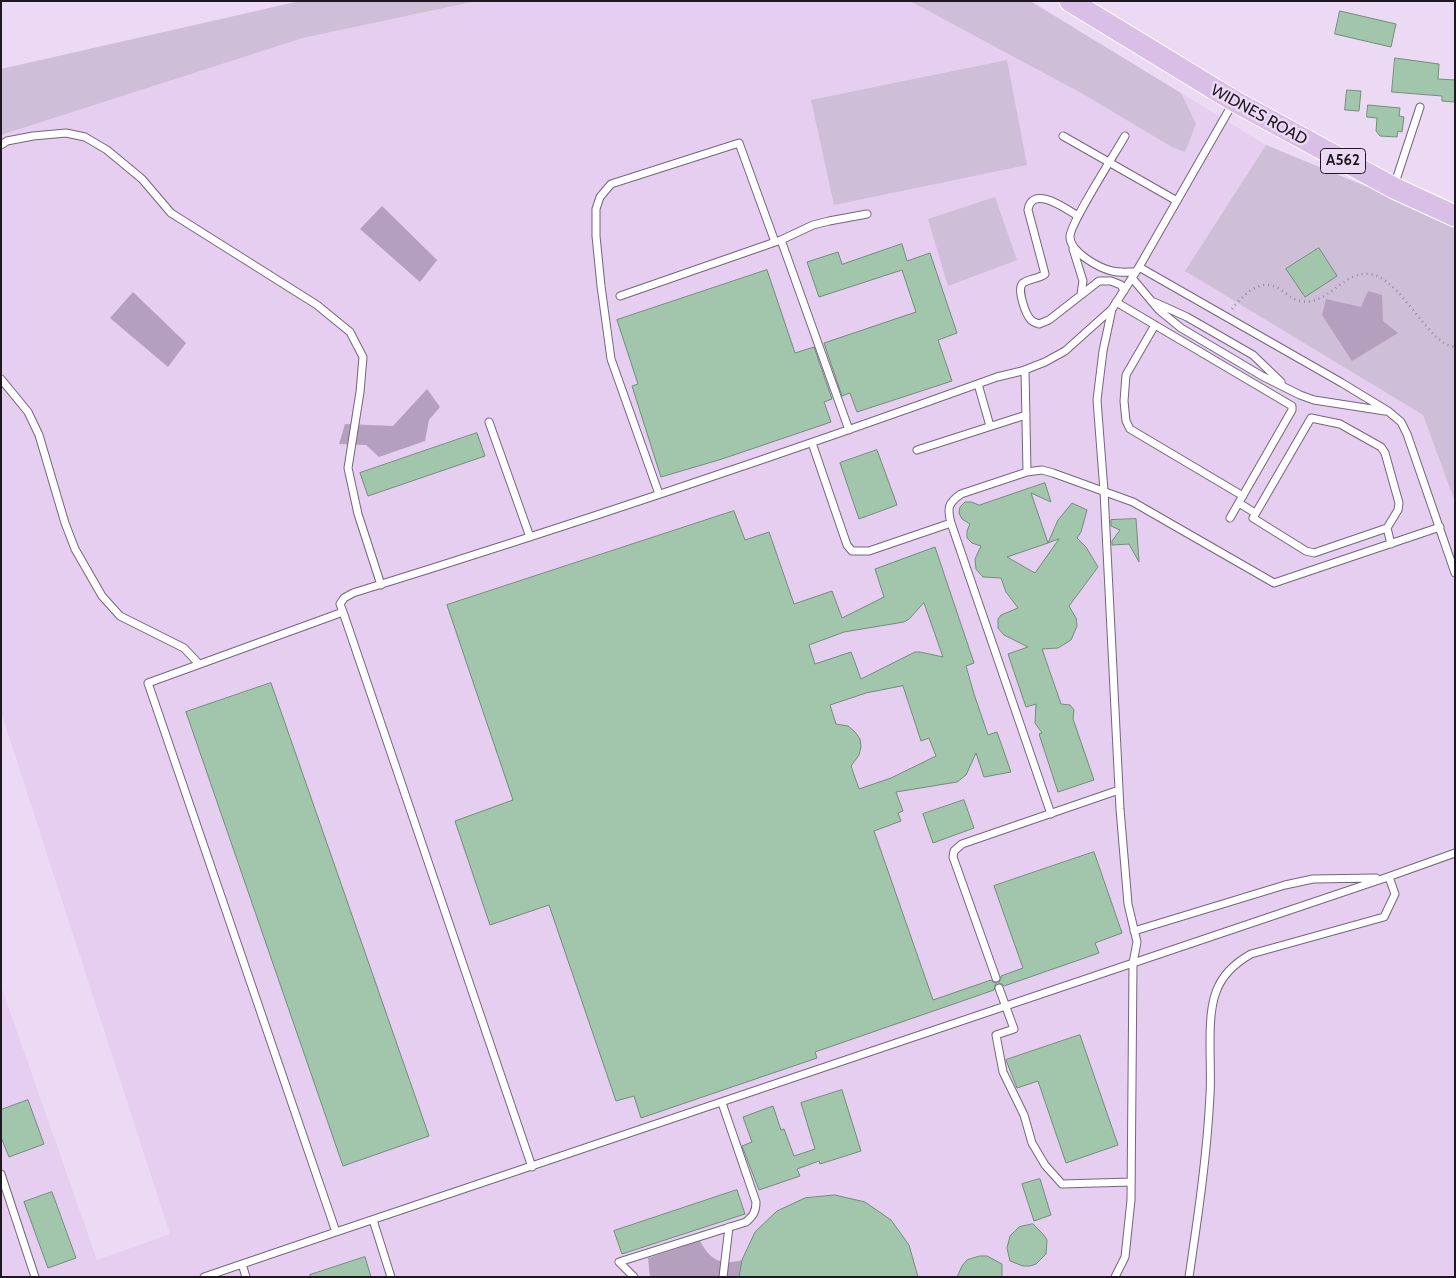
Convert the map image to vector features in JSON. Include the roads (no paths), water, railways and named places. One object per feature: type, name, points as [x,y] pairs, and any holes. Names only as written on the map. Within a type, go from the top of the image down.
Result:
[{"type":"main road","name":"WIDNES ROAD","points":[[1070,1],[1234,101],[1394,188],[1455,216]]},
{"type":"lane","points":[[1115,1277],[1125,1257],[1131,1200],[1133,964],[1137,942],[1128,904],[1119,790],[1104,491],[1097,400],[1103,352],[1112,309],[1234,101]]},
{"type":"lane","points":[[1394,188],[1420,107]]},
{"type":"lane","points":[[1,145],[7,141],[33,136],[66,133],[85,137],[107,150],[142,179],[171,213],[317,305],[350,332],[363,357],[360,392],[348,468],[358,514],[381,585]]},
{"type":"lane","points":[[1063,136],[1177,201]]},
{"type":"lane","points":[[1081,295],[1083,282],[1069,236],[1078,216],[1125,136]]},
{"type":"lane","points":[[659,494],[612,359],[596,236],[596,209],[600,196],[611,184],[739,143],[849,430]]},
{"type":"lane","points":[[1078,216],[1048,199],[1034,200],[1028,204],[1046,274],[1021,286],[1021,294],[1027,314],[1032,321],[1039,324],[1049,320],[1099,281],[1111,281],[1121,285],[1124,290]]},
{"type":"lane","points":[[620,296],[778,241],[812,225],[828,220],[867,214]]},
{"type":"lane","points":[[1072,246],[1077,252],[1104,268],[1113,272],[1135,272],[1227,317],[1342,383],[1388,412],[1400,422],[1407,434],[1455,573]]},
{"type":"lane","points":[[1135,272],[1159,310],[1181,328],[1238,362],[1300,395],[1314,400],[1388,412]]},
{"type":"lane","points":[[1151,300],[1187,317],[1253,355],[1276,379],[1300,395]]},
{"type":"lane","points":[[1116,302],[1292,406],[1292,410],[1230,518]]},
{"type":"lane","points":[[532,1167],[340,604],[344,598],[530,538],[812,443],[978,384],[1025,370],[1065,351],[1112,309]]},
{"type":"lane","points":[[1155,325],[1126,376],[1124,401],[1126,420],[1130,429],[1243,496]]},
{"type":"lane","points":[[1025,370],[1027,472]]},
{"type":"lane","points":[[1,379],[28,412],[39,435],[65,523],[75,549],[102,596],[120,616],[184,648],[200,664]]},
{"type":"lane","points":[[978,384],[990,426]]},
{"type":"lane","points":[[917,450],[1026,415]]},
{"type":"lane","points":[[1310,418],[1340,424],[1381,447],[1385,453],[1399,503],[1398,510],[1386,528],[1314,553],[1306,551],[1252,518],[1310,418]]},
{"type":"lane","points":[[489,422],[530,538]]},
{"type":"lane","points":[[812,443],[848,545],[852,551],[869,551],[951,523]]},
{"type":"lane","points":[[1051,814],[951,523],[948,511],[949,505],[961,494],[1027,472],[1042,470],[1053,473],[1133,502],[1274,583],[1440,527]]},
{"type":"lane","points":[[1239,503],[1255,513]]},
{"type":"lane","points":[[1386,528],[1391,544]]},
{"type":"lane","points":[[336,1232],[148,683],[343,612]]},
{"type":"lane","points":[[996,978],[953,857],[954,851],[962,844],[1119,790]]},
{"type":"lane","points":[[204,1277],[1133,964],[1455,853]]},
{"type":"lane","points":[[1134,931],[1285,884],[1313,879],[1387,877]]},
{"type":"lane","points":[[1190,1277],[1204,1175],[1210,1094],[1211,1010],[1215,993],[1221,980],[1240,960],[1251,954],[1384,917],[1395,894],[1387,877]]},
{"type":"lane","points":[[999,988],[1014,1029],[996,1035],[1003,1072],[1024,1115],[1032,1143],[1045,1165],[1062,1184],[1131,1182]]},
{"type":"lane","points":[[634,1277],[619,1262],[746,1222],[756,1210],[756,1202],[722,1103]]},
{"type":"lane","points":[[1,1174],[35,1277]]},
{"type":"lane","points":[[373,1220],[391,1277]]},
{"type":"lane","points":[[723,1277],[729,1227]]},
{"type":"lane","points":[[242,1264],[246,1277]]}]
